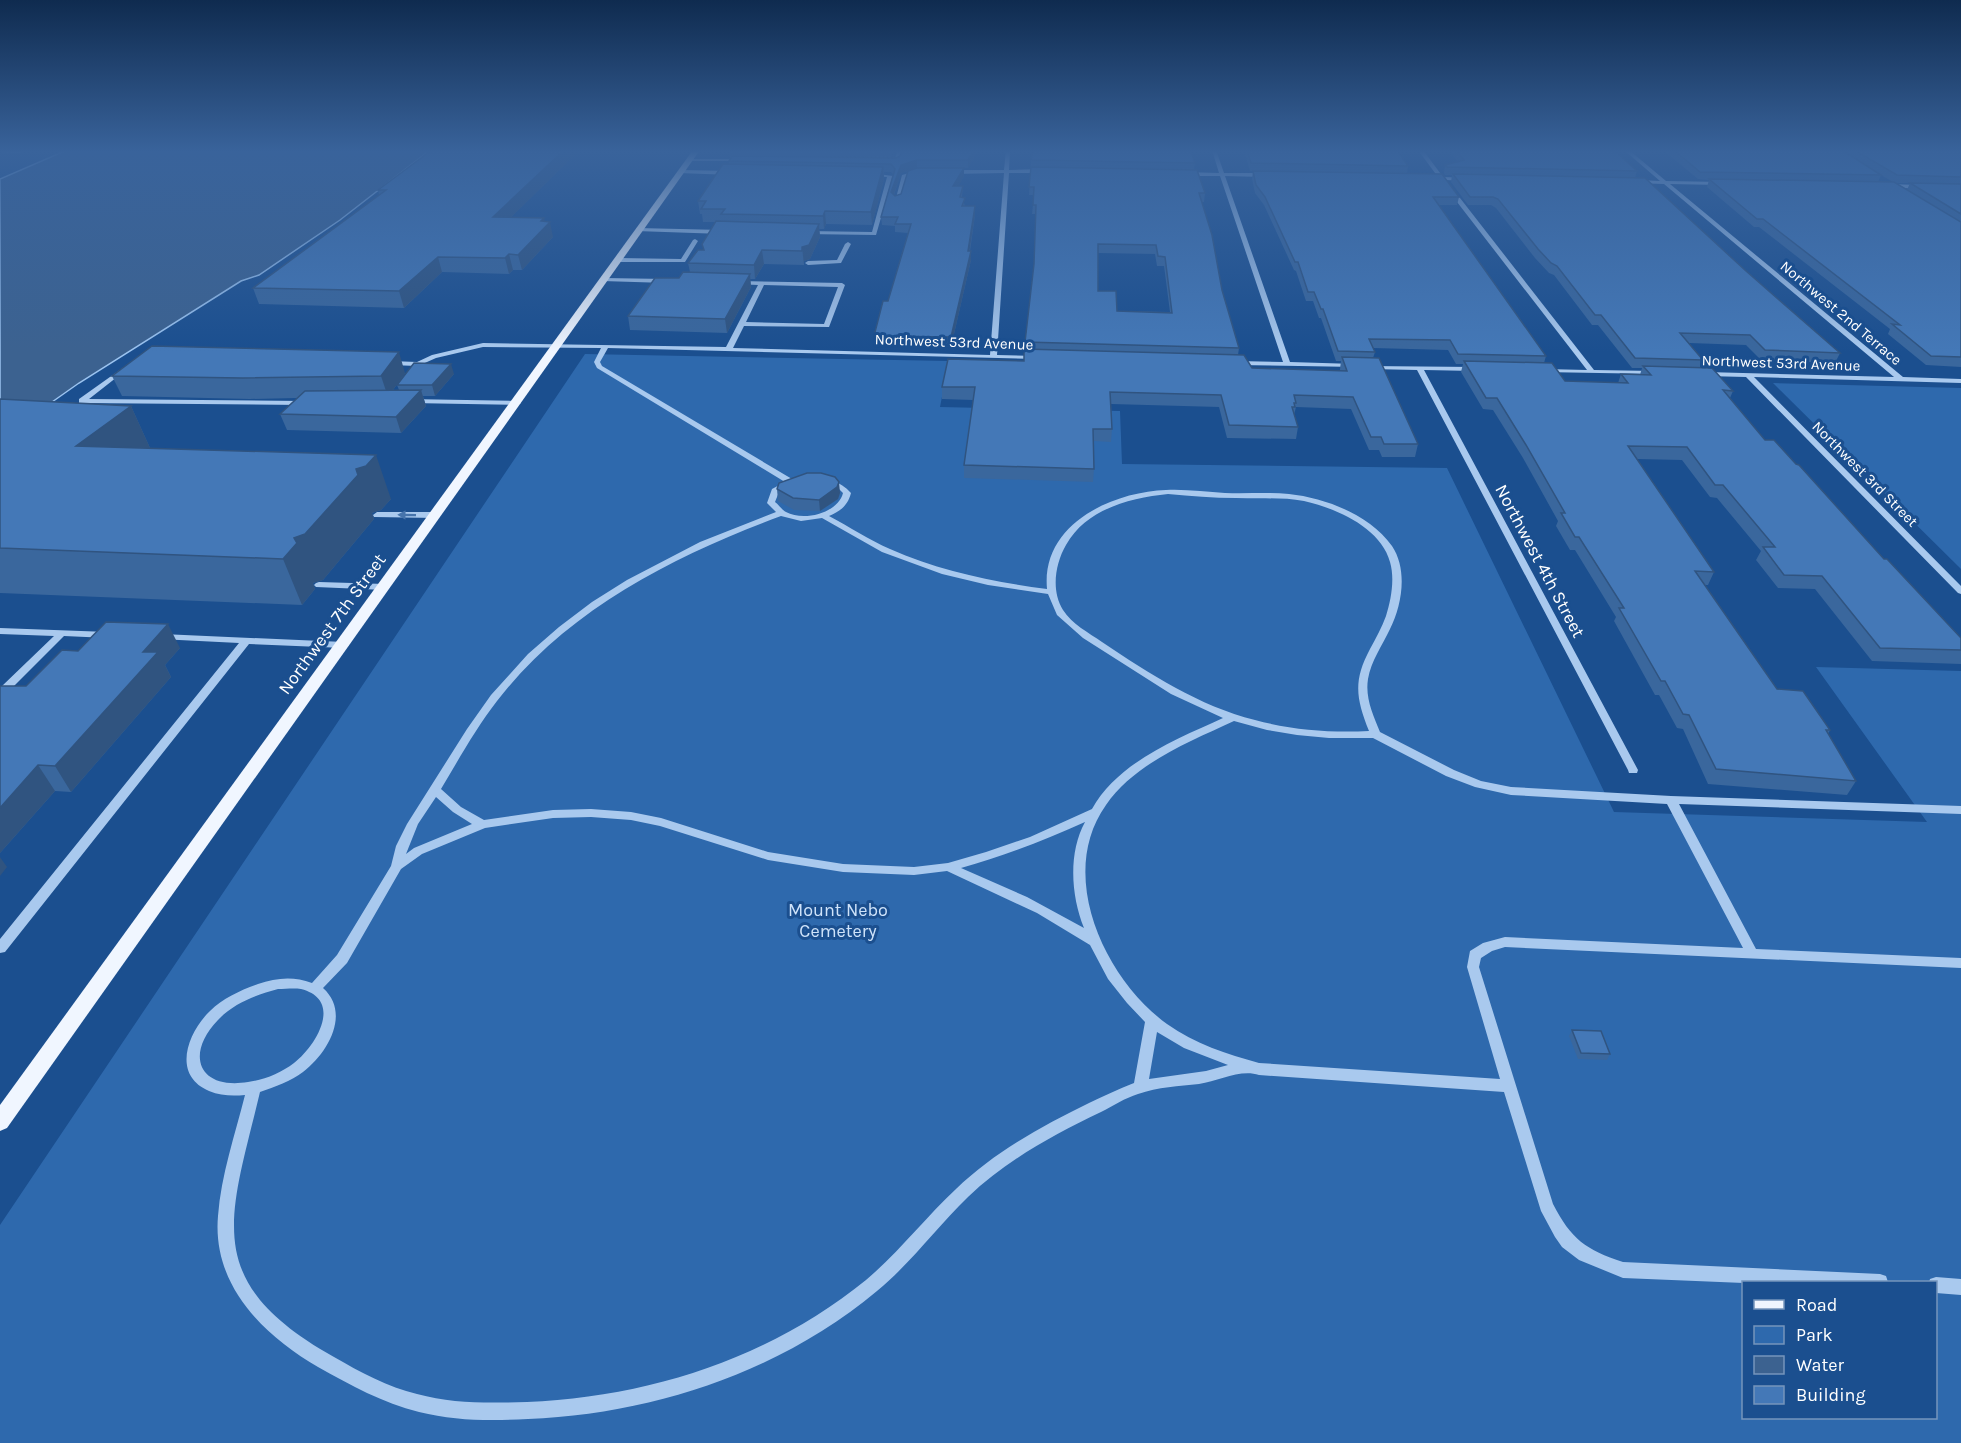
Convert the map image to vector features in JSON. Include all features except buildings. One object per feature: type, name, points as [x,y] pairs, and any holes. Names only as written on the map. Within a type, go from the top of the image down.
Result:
[{"type":"main road","name":"Northwest 7th Street","points":[[0,1122],[344,645],[648,217]]},
{"type":"street","points":[[804,233],[874,234],[879,217]]},
{"type":"street","points":[[993,357],[1003,217]]},
{"type":"street","points":[[1238,217],[1287,364]]},
{"type":"street","points":[[1473,217],[1593,372]]},
{"type":"street","name":"Northwest 2nd Terrace","points":[[1706,217],[1902,380]]},
{"type":"street","points":[[638,231],[735,232]]},
{"type":"street","points":[[683,261],[695,241]]},
{"type":"street","points":[[808,263],[839,262],[848,244]]},
{"type":"street","points":[[619,260],[693,261]]},
{"type":"street","points":[[604,280],[679,281]]},
{"type":"street","points":[[727,282],[842,285],[827,326],[742,324]]},
{"type":"street","points":[[729,349],[762,283]]},
{"type":"street","name":"Northwest 53rd Avenue","points":[[418,364],[434,356],[483,345],[606,346],[1052,358]]},
{"type":"street","points":[[606,346],[597,362],[599,367],[791,482]]},
{"type":"street","points":[[132,363],[82,401],[318,403]]},
{"type":"street","points":[[383,363],[418,364]]},
{"type":"street","points":[[1228,363],[1488,369]]},
{"type":"street","points":[[412,372],[418,364]]},
{"type":"street","name":"Northwest 4th Street","points":[[1419,368],[1633,770]]},
{"type":"street","points":[[1535,370],[1663,373]]},
{"type":"street","name":"Northwest 53rd Avenue","points":[[1698,374],[1961,381]]},
{"type":"street","name":"Northwest 3rd Street","points":[[1749,376],[1961,591]]},
{"type":"street","points":[[398,402],[426,400],[516,403]]},
{"type":"street","points":[[827,480],[844,488],[848,494],[847,500],[843,507],[824,516],[801,518],[781,513],[771,503],[772,497],[776,491],[791,482],[827,480]]},
{"type":"street","points":[[1375,734],[1364,701],[1363,677],[1391,616],[1396,570],[1388,548],[1375,534],[1336,510],[1308,500],[1277,496],[1168,492],[1140,494],[1106,506],[1069,533],[1054,561],[1051,592],[1061,614],[1083,633],[1170,692],[1192,703],[1234,717],[1282,728],[1354,735],[1375,734],[1449,773],[1479,784],[1510,791],[1671,800],[1961,810]]},
{"type":"street","points":[[314,988],[342,959],[397,866],[405,839],[470,731],[503,687],[551,638],[626,583],[673,557],[781,513]]},
{"type":"street","points":[[377,515],[436,515]]},
{"type":"street","points":[[824,516],[886,550],[908,559],[997,584],[1051,592]]},
{"type":"street","points":[[319,585],[385,587]]},
{"type":"street","points":[[0,632],[120,636]]},
{"type":"street","points":[[3,687],[62,633]]},
{"type":"street","points":[[156,637],[344,645]]},
{"type":"street","points":[[0,948],[248,640]]},
{"type":"street","points":[[3,687],[18,688]]},
{"type":"street","points":[[1234,717],[1179,742],[1123,779],[1088,825],[1082,849],[1080,878],[1084,910],[1095,941],[1112,973],[1130,998],[1152,1021],[1184,1041],[1221,1058],[1248,1066],[1298,1073],[1508,1086]]},
{"type":"street","points":[[435,790],[449,805],[483,824]]},
{"type":"street","points":[[1671,800],[1752,953]]},
{"type":"street","points":[[397,866],[418,852],[483,824],[553,814],[591,813],[631,816],[661,822],[768,856],[803,862],[914,871],[948,867],[1034,840],[1096,812]]},
{"type":"street","points":[[948,867],[1020,897],[1059,917],[1095,941]]},
{"type":"street","points":[[1859,1281],[1623,1270],[1578,1252],[1558,1232],[1546,1206],[1473,967],[1475,955],[1488,947],[1505,942],[1961,963]]},
{"type":"street","points":[[278,984],[299,984],[314,988],[328,1000],[331,1016],[327,1034],[316,1050],[300,1066],[279,1079],[254,1088],[234,1091],[214,1087],[200,1080],[193,1067],[192,1051],[199,1034],[213,1016],[233,1001],[255,990],[278,984]]},
{"type":"street","points":[[1140,1087],[1152,1021]]},
{"type":"street","points":[[254,1088],[230,1180],[224,1224],[236,1279],[253,1305],[275,1328],[312,1355],[391,1394],[430,1406],[489,1412],[578,1408],[625,1401],[714,1376],[760,1356],[804,1332],[855,1298],[900,1261],[963,1193],[997,1164],[1035,1138],[1140,1087],[1215,1075],[1248,1066]]},
{"type":"street","points":[[1937,1285],[1961,1287]]},
{"type":"green space","name":"Mount Nebo Cemetery","points":[[585,354],[949,361],[940,407],[1120,411],[1122,464],[1447,468],[1614,812],[1927,822],[1816,667],[1961,671],[1961,1443],[0,1443],[0,1225]]},
{"type":"green space","points":[[1773,383],[1961,388],[1961,569]]},
{"type":"water","points":[[0,217],[343,217],[259,275],[241,281],[79,383],[18,426],[0,451]]}]
